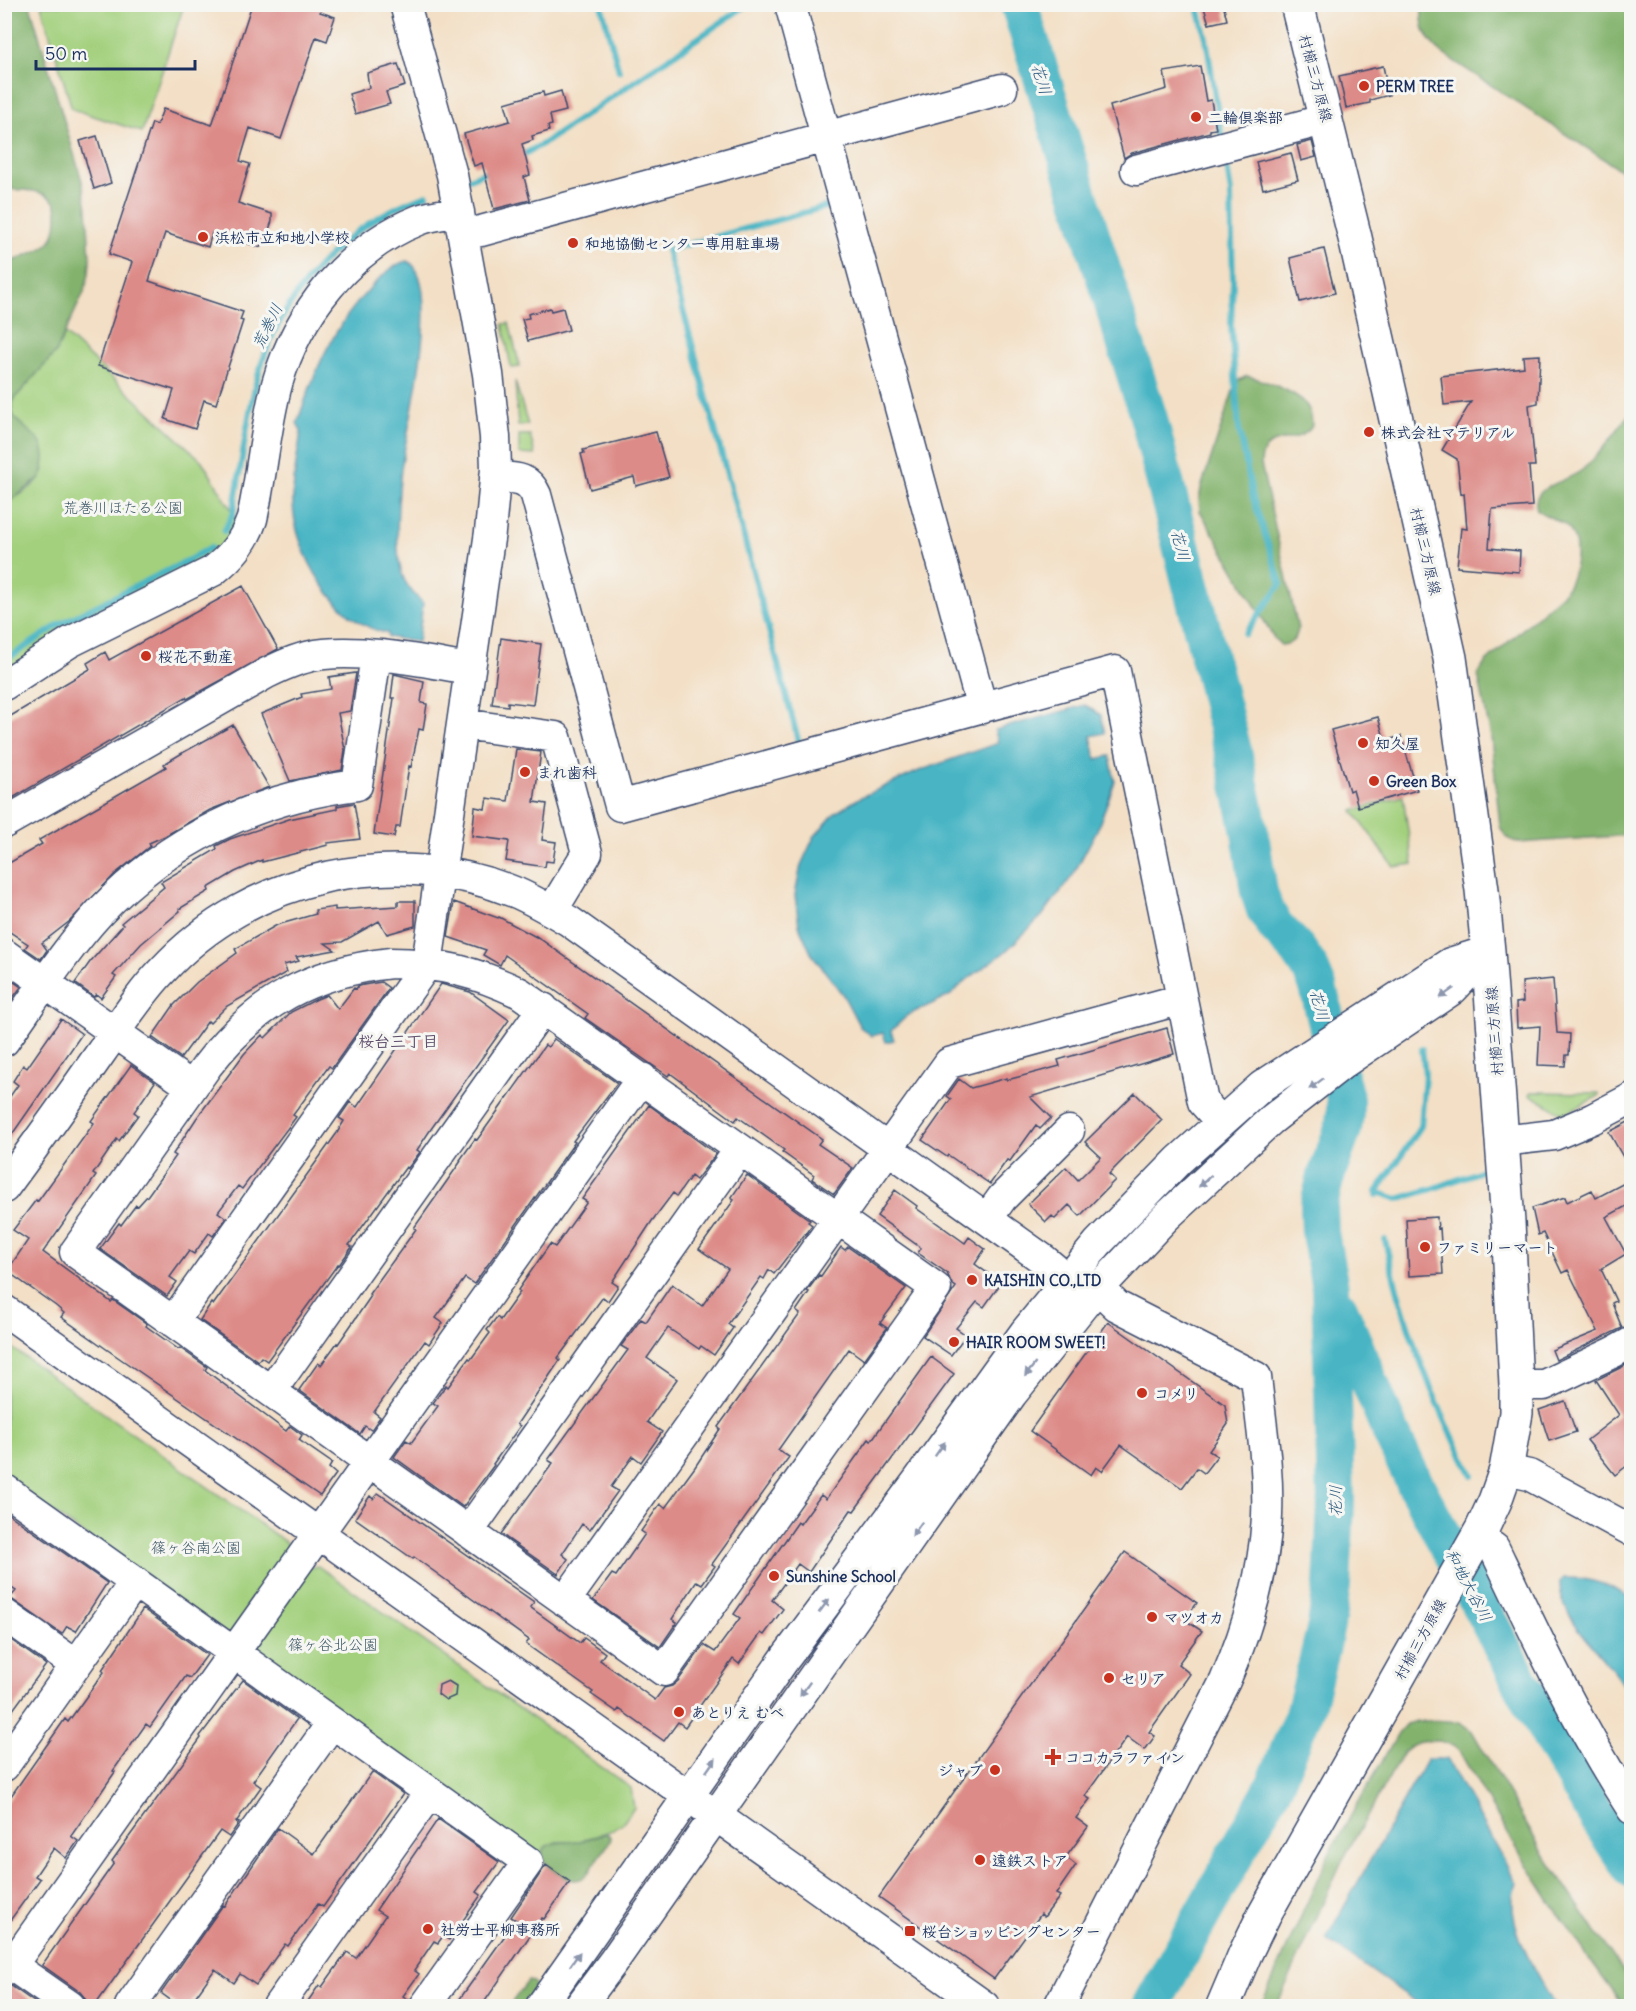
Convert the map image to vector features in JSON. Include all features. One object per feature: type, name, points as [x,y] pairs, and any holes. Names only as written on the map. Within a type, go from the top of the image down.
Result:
[{"type":"main road","name":"村櫛三方原線","points":[[1223,2007],[1264,1916],[1476,1539],[1495,1501],[1506,1470],[1516,1413],[1502,1141],[1488,951],[1450,658],[1327,119],[1297,4]]},
{"type":"street","points":[[173,1322],[427,964],[490,532],[495,477],[493,406],[461,223],[445,146],[405,4]]},
{"type":"street","points":[[790,4],[982,708]]},
{"type":"street","points":[[4,685],[70,642],[206,575],[226,561],[246,535],[252,519],[270,413],[288,354],[302,326],[338,276],[362,252],[390,232],[421,219],[461,223],[481,231],[1002,89]]},
{"type":"street","points":[[1136,170],[1327,119]]},
{"type":"street","points":[[495,477],[522,479],[534,488],[620,806],[1115,672],[1203,1102],[1230,1114]]},
{"type":"street","points":[[4,824],[284,664],[322,654],[340,652],[470,669]]},
{"type":"street","points":[[4,1041],[75,942],[126,886],[187,842],[220,823],[291,797],[357,785],[376,655]]},
{"type":"street","points":[[462,724],[556,737],[587,853],[552,911]]},
{"type":"street","points":[[4,1188],[143,994],[183,950],[231,915],[257,900],[284,889],[342,873],[401,869],[440,873],[489,883],[517,893],[569,921],[1047,1262],[1067,1279]]},
{"type":"street","points":[[541,2007],[786,1657],[919,1479],[990,1378],[1067,1279],[1138,1201],[1230,1114],[1287,1069],[1361,1037],[1453,989],[1488,951]]},
{"type":"street","points":[[4,954],[192,1087]]},
{"type":"street","points":[[391,963],[427,964],[471,972],[520,993],[543,1008],[936,1288],[664,1671],[75,1252],[224,1044],[264,1008],[287,993],[337,972],[364,966],[391,963]]},
{"type":"street","points":[[566,1601],[949,1063],[1182,999]]},
{"type":"street","points":[[271,1391],[543,1008]]},
{"type":"street","points":[[580,2007],[1012,1394],[1047,1348],[1098,1288],[1165,1218],[1361,1037]]},
{"type":"street","points":[[70,2007],[8,1962],[234,1653],[642,1078]]},
{"type":"street","points":[[1502,1141],[1554,1135],[1592,1119],[1632,1098]]},
{"type":"street","points":[[987,1219],[1002,1198],[1069,1131]]},
{"type":"street","points":[[468,1532],[740,1149]]},
{"type":"street","points":[[1059,2007],[1225,1681],[1239,1649],[1258,1584],[1267,1516],[1264,1448],[1256,1377],[1117,1306],[1098,1288]]},
{"type":"street","points":[[4,1310],[984,2007]]},
{"type":"street","points":[[1516,1385],[1544,1385],[1632,1342]]},
{"type":"street","points":[[1506,1470],[1529,1475],[1632,1531]]},
{"type":"street","points":[[4,1489],[528,1862],[425,2007]]},
{"type":"street","points":[[1476,1539],[1494,1548],[1558,1680],[1632,1809]]},
{"type":"street","points":[[4,1766],[135,1582]]},
{"type":"street","points":[[4,1614],[76,1665]]},
{"type":"street","points":[[130,2007],[332,1723]]},
{"type":"street","points":[[278,2007],[430,1792]]},
{"type":"green space","points":[[5,4],[30,5],[82,181],[87,208],[90,259],[84,292],[56,352],[15,398],[12,406],[15,418],[41,444],[44,460],[41,477],[5,505],[5,274],[9,264],[13,261],[39,250],[50,242],[54,235],[57,215],[54,201],[43,194],[5,189]]},
{"type":"green space","points":[[41,5],[184,5],[142,132],[72,109]]},
{"type":"green space","points":[[1422,5],[1631,5],[1631,177],[1443,54],[1432,44],[1425,33]]},
{"type":"green space","points":[[509,323],[520,367],[511,368],[503,324]]},
{"type":"green space","name":"荒巻川ほたる公園","points":[[65,334],[202,461],[239,522],[218,553],[5,672],[5,505],[28,490],[38,480],[44,469],[11,412],[11,405],[56,352]]},
{"type":"green space","points":[[1247,376],[1278,386],[1300,399],[1308,408],[1312,420],[1312,426],[1306,433],[1274,442],[1268,446],[1263,453],[1261,464],[1298,629],[1293,641],[1281,645],[1274,638],[1200,511],[1201,488],[1234,388],[1239,380]]},
{"type":"green space","points":[[515,381],[528,425],[518,426]]},
{"type":"green space","points":[[1631,412],[1631,835],[1519,843],[1507,837],[1500,826],[1491,737],[1478,675],[1485,663],[1564,592],[1572,577],[1576,559],[1575,540],[1566,526],[1537,510],[1537,497],[1549,486],[1572,476],[1589,464]]},
{"type":"green space","points":[[519,435],[530,435],[535,455],[519,454]]},
{"type":"green space","points":[[1403,796],[1413,864],[1394,867],[1353,811]]},
{"type":"green space","points":[[1531,1092],[1599,1093],[1599,1096],[1563,1114],[1530,1095]]},
{"type":"green space","name":"篠ヶ谷南公園","points":[[5,1343],[288,1544],[290,1560],[238,1632],[225,1635],[5,1478]]},
{"type":"green space","name":"篠ヶ谷北公園","points":[[318,1566],[631,1788],[634,1808],[623,1823],[610,1831],[580,1841],[556,1842],[543,1850],[538,1857],[253,1655],[251,1642],[303,1569]]},
{"type":"green space","points":[[1417,1721],[1453,1722],[1472,1731],[1542,1851],[1631,1982],[1631,2006],[1624,2006],[1558,1913],[1459,1751],[1446,1743],[1432,1740],[1417,1743],[1404,1751],[1341,1863],[1277,2006],[1261,2006],[1328,1856],[1398,1733],[1406,1724]]},
{"type":"green space","points":[[608,1834],[611,1838],[610,1842],[586,1876],[580,1879],[568,1879],[542,1859],[542,1852],[549,1845],[580,1841]]},
{"type":"green space","points":[[528,1981],[534,1982],[536,1987],[524,2006],[509,2006]]},
{"type":"water","points":[[407,261],[418,273],[423,296],[424,325],[401,469],[397,537],[402,574],[411,590],[423,603],[418,642],[388,637],[387,633],[369,627],[351,616],[336,601],[310,564],[295,523],[293,504],[294,476],[301,431],[297,423],[319,366],[336,333],[359,301],[388,271]]},
{"type":"water","points":[[1085,705],[1101,715],[1105,733],[1091,736],[1096,759],[1110,756],[1115,782],[1097,830],[1073,875],[1042,916],[1005,952],[964,982],[951,995],[908,1015],[891,1031],[894,1040],[886,1042],[883,1033],[872,1036],[860,1027],[843,995],[811,953],[799,926],[795,895],[801,865],[814,837],[835,813],[861,797],[919,771],[998,743],[995,730]]},
{"type":"water","points":[[1564,1578],[1599,1583],[1631,1598],[1631,1700],[1614,1671],[1577,1627],[1568,1612],[1562,1597],[1560,1581]]},
{"type":"water","points":[[1427,1759],[1447,1759],[1517,1883],[1513,1897],[1513,1912],[1517,1929],[1531,1963],[1555,2006],[1422,2006],[1326,1939]]},
{"type":"building","points":[[252,4],[323,4],[320,12],[335,17],[327,41],[316,37],[281,139],[250,128],[240,161],[250,164],[238,203],[272,214],[265,241],[262,241],[260,247],[212,233],[208,247],[165,233],[149,281],[243,312],[240,320],[243,321],[216,404],[204,400],[195,429],[165,419],[174,390],[98,366],[132,262],[109,254],[152,123],[157,125],[163,109],[212,125]]},
{"type":"building","points":[[1203,4],[1223,4],[1227,20],[1209,24]]},
{"type":"building","points":[[398,64],[405,86],[386,92],[390,104],[355,114],[349,94],[369,88],[367,73]]},
{"type":"building","points":[[1200,66],[1206,101],[1211,100],[1216,129],[1132,153],[1124,158],[1110,106],[1167,89],[1164,72]]},
{"type":"building","name":"PERM TREE","points":[[1383,66],[1389,95],[1370,100],[1370,103],[1346,108],[1339,76]]},
{"type":"building","points":[[561,91],[566,111],[550,115],[552,125],[548,126],[549,131],[532,136],[533,140],[522,144],[530,175],[524,177],[530,200],[494,209],[482,163],[474,166],[464,134],[510,121],[505,103],[543,92],[544,96]]},
{"type":"building","points":[[97,136],[111,183],[94,189],[80,141]]},
{"type":"building","points":[[1312,141],[1316,157],[1301,161],[1297,145]]},
{"type":"building","points":[[1291,153],[1298,180],[1263,189],[1256,162]]},
{"type":"building","points":[[1324,249],[1335,293],[1300,302],[1290,258]]},
{"type":"building","points":[[550,308],[551,311],[563,308],[569,330],[528,341],[522,319],[529,318],[528,314]]},
{"type":"building","points":[[1540,355],[1538,403],[1529,405],[1535,466],[1529,466],[1532,506],[1492,509],[1489,548],[1520,551],[1519,572],[1457,567],[1461,528],[1467,529],[1464,493],[1461,494],[1457,459],[1442,450],[1471,402],[1444,405],[1441,376],[1524,367],[1523,356]]},
{"type":"building","points":[[656,432],[669,477],[636,486],[634,477],[590,489],[581,454],[584,453],[583,450]]},
{"type":"building","points":[[243,586],[278,649],[187,699],[186,697],[4,803],[4,720],[90,669],[87,663],[105,652],[109,660]]},
{"type":"building","points":[[501,638],[541,644],[533,705],[508,702],[508,706],[492,704]]},
{"type":"building","points":[[356,673],[350,711],[338,713],[345,750],[342,770],[290,781],[261,714],[302,697],[301,694],[331,689],[329,677]]},
{"type":"building","points":[[394,674],[424,681],[421,703],[427,704],[423,730],[419,729],[411,767],[409,766],[400,827],[396,827],[394,837],[374,834],[394,698],[391,698]]},
{"type":"building","points":[[1378,717],[1385,741],[1401,736],[1417,790],[1358,807],[1353,789],[1349,791],[1331,730]]},
{"type":"building","points":[[233,725],[269,787],[210,810],[149,843],[150,846],[115,874],[70,921],[42,943],[47,950],[41,959],[25,948],[28,944],[4,928],[4,866],[42,844],[39,840],[166,767],[164,764]]},
{"type":"building","points":[[516,749],[541,752],[534,802],[547,804],[542,840],[556,842],[553,862],[546,861],[545,867],[506,861],[509,841],[472,836],[475,807],[485,809],[487,798],[508,801]]},
{"type":"building","points":[[354,803],[360,839],[327,843],[328,845],[262,862],[262,860],[235,872],[179,909],[180,911],[141,944],[113,975],[116,977],[101,998],[96,994],[94,997],[75,983],[90,962],[123,925],[121,923],[164,887],[161,882],[217,849],[216,846],[289,819]]},
{"type":"building","points":[[398,901],[415,901],[415,926],[387,934],[379,921],[342,942],[325,943],[335,950],[296,957],[299,961],[284,965],[287,972],[227,1006],[210,1023],[208,1021],[181,1058],[152,1037],[174,1005],[197,982],[237,953],[235,949],[277,925],[316,914],[315,910],[335,907],[335,910],[398,906]]},
{"type":"building","points":[[454,902],[499,917],[536,936],[822,1139],[818,1144],[853,1168],[834,1194],[812,1179],[814,1175],[782,1152],[784,1150],[738,1117],[735,1121],[670,1073],[668,1076],[585,1018],[588,1014],[505,955],[500,965],[483,955],[486,950],[448,937]]},
{"type":"building","points":[[4,975],[21,987],[4,1010]]},
{"type":"building","points":[[1553,979],[1557,1033],[1570,1034],[1569,1055],[1566,1055],[1565,1066],[1538,1065],[1540,1026],[1517,1028],[1516,1003],[1523,1002],[1522,982]]},
{"type":"building","points":[[381,982],[389,988],[332,1068],[329,1066],[293,1115],[296,1117],[242,1189],[238,1186],[218,1212],[226,1218],[213,1236],[209,1233],[194,1254],[189,1251],[170,1277],[177,1282],[167,1296],[100,1249],[119,1223],[121,1225],[136,1205],[138,1206],[148,1195],[176,1156],[173,1154],[196,1119],[244,1054],[262,1035],[265,1038],[291,1012],[317,999],[327,995],[338,1009],[354,988]]},
{"type":"building","points":[[441,984],[470,992],[509,1020],[431,1129],[417,1150],[420,1152],[408,1168],[406,1167],[349,1245],[352,1247],[339,1265],[267,1361],[261,1357],[258,1361],[200,1320],[337,1133],[344,1121],[339,1118],[350,1102],[357,1107]]},
{"type":"building","points":[[61,1019],[82,1034],[4,1146],[4,1105],[18,1085],[13,1081],[23,1065],[27,1068]]},
{"type":"building","points":[[1167,1028],[1174,1054],[1030,1097],[1051,1118],[1040,1129],[1036,1125],[990,1184],[922,1140],[951,1099],[947,1096],[959,1079],[971,1088],[1007,1078],[1007,1080],[1060,1066],[1058,1060]]},
{"type":"building","points":[[554,1039],[617,1083],[573,1141],[575,1142],[474,1284],[465,1278],[436,1318],[443,1323],[429,1344],[425,1341],[374,1412],[380,1417],[371,1430],[365,1426],[360,1434],[299,1390],[318,1363],[321,1365],[338,1344],[371,1296],[369,1294],[416,1229],[414,1228],[475,1139],[477,1140],[545,1045],[548,1047]]},
{"type":"building","points":[[131,1065],[155,1082],[134,1112],[138,1115],[119,1141],[117,1139],[93,1174],[96,1176],[43,1252],[111,1302],[113,1300],[147,1324],[146,1326],[178,1349],[180,1348],[207,1367],[205,1370],[286,1431],[290,1426],[302,1435],[299,1440],[332,1463],[329,1468],[336,1474],[320,1496],[61,1317],[64,1313],[56,1306],[7,1271],[28,1240],[13,1230],[36,1200],[38,1201],[94,1123],[91,1121]]},
{"type":"building","points":[[1135,1093],[1162,1120],[1109,1174],[1115,1180],[1080,1216],[1069,1205],[1055,1219],[1052,1216],[1046,1222],[1028,1204],[1066,1167],[1078,1180],[1101,1157],[1085,1142]]},
{"type":"building","points":[[649,1105],[716,1154],[696,1180],[691,1176],[677,1196],[673,1193],[652,1221],[612,1282],[618,1286],[608,1301],[603,1297],[558,1358],[560,1360],[517,1424],[520,1426],[463,1507],[394,1457],[406,1440],[411,1443],[438,1406],[433,1403],[469,1358],[471,1359],[490,1333],[487,1330],[497,1317],[500,1320],[550,1244],[555,1247],[587,1202],[582,1199]]},
{"type":"building","points":[[1632,1120],[1632,1173],[1609,1132]]},
{"type":"building","points":[[747,1175],[810,1220],[808,1222],[812,1225],[774,1274],[769,1270],[764,1279],[761,1277],[728,1324],[733,1328],[714,1355],[701,1346],[699,1349],[668,1328],[647,1358],[677,1379],[647,1422],[662,1432],[641,1462],[633,1456],[611,1487],[618,1491],[590,1530],[582,1524],[562,1554],[568,1559],[558,1574],[501,1534],[553,1463],[548,1460],[628,1350],[621,1346],[641,1319],[646,1322],[672,1284],[702,1306],[728,1269],[699,1249],[734,1200],[731,1198]]},
{"type":"building","points":[[1632,1179],[1632,1203],[1606,1217],[1626,1254],[1601,1269],[1616,1301],[1612,1303],[1622,1328],[1556,1360],[1552,1350],[1598,1331],[1568,1270],[1562,1273],[1543,1233],[1538,1235],[1532,1208],[1565,1197],[1567,1202],[1592,1190],[1596,1198]]},
{"type":"building","points":[[895,1190],[965,1243],[969,1237],[985,1249],[975,1264],[1001,1283],[984,1307],[977,1302],[956,1328],[966,1335],[951,1355],[923,1336],[956,1287],[947,1273],[918,1253],[921,1248],[877,1216]]},
{"type":"building","points":[[1437,1217],[1438,1229],[1440,1228],[1443,1274],[1409,1276],[1406,1219]]},
{"type":"building","points":[[841,1247],[845,1250],[848,1247],[906,1288],[880,1323],[887,1328],[864,1360],[849,1349],[778,1450],[789,1457],[712,1564],[715,1566],[702,1584],[697,1581],[672,1619],[677,1622],[660,1647],[593,1600],[612,1574],[616,1576],[645,1534],[641,1531],[660,1504],[665,1508],[695,1467],[720,1429],[718,1427],[800,1314],[796,1311],[809,1292],[807,1291],[819,1275],[821,1276]]},
{"type":"building","name":"コメリ","points":[[1108,1322],[1225,1405],[1228,1424],[1209,1451],[1217,1456],[1204,1473],[1197,1468],[1182,1488],[1121,1445],[1102,1471],[1096,1467],[1091,1475],[1030,1431]]},
{"type":"building","points":[[931,1357],[954,1374],[854,1511],[851,1510],[809,1572],[798,1564],[772,1600],[783,1609],[764,1635],[761,1633],[739,1664],[733,1659],[685,1727],[678,1722],[664,1741],[619,1709],[617,1712],[591,1694],[593,1692],[526,1644],[529,1640],[414,1557],[413,1559],[355,1518],[370,1496],[373,1499],[378,1493],[534,1602],[530,1607],[580,1643],[584,1638],[605,1653],[600,1660],[655,1700],[664,1688],[678,1681],[704,1645],[715,1652],[740,1618],[734,1614],[798,1522],[800,1524],[821,1495],[826,1499]]},
{"type":"building","points":[[1632,1362],[1632,1462],[1615,1475],[1587,1440],[1619,1415],[1596,1380]]},
{"type":"building","points":[[1565,1401],[1576,1432],[1549,1441],[1539,1410]]},
{"type":"building","points":[[4,1511],[107,1583],[76,1631],[67,1626],[62,1634],[10,1598],[16,1591],[4,1583]]},
{"type":"building","points":[[1125,1552],[1197,1603],[1185,1620],[1202,1631],[1178,1664],[1190,1674],[1149,1732],[1155,1736],[1145,1750],[1127,1737],[1085,1796],[1090,1799],[1076,1818],[1088,1827],[1066,1857],[1076,1865],[1056,1894],[1060,1896],[1044,1917],[1041,1914],[994,1979],[879,1897]]},
{"type":"building","points":[[143,1609],[207,1655],[190,1678],[186,1676],[150,1727],[146,1724],[113,1771],[115,1772],[71,1836],[78,1841],[66,1858],[54,1848],[35,1876],[40,1879],[4,1929],[4,1806],[65,1719],[68,1722],[104,1672],[102,1670]]},
{"type":"building","points":[[4,1635],[46,1665],[4,1722]]},
{"type":"building","points":[[243,1680],[297,1719],[253,1781],[261,1787],[236,1822],[239,1823],[229,1837],[220,1831],[94,2007],[87,2007],[85,1998],[80,1992],[42,1965],[114,1863],[112,1861],[201,1738],[200,1736]]},
{"type":"building","points":[[448,1681],[456,1686],[455,1696],[446,1700],[438,1694],[439,1685]]},
{"type":"building","points":[[372,1772],[403,1794],[323,1907],[318,1904],[288,1946],[285,1944],[256,1985],[240,1974],[234,1983],[215,1969],[188,2007],[180,2007],[161,1993],[223,1905],[225,1906],[278,1828],[314,1854]]},
{"type":"building","points":[[438,1819],[499,1862],[477,1892],[481,1895],[449,1940],[443,1936],[438,1943],[434,1941],[414,1970],[419,1974],[403,1996],[409,2000],[408,2007],[304,2007],[319,1985],[322,1987],[347,1952],[356,1958],[385,1916],[376,1910]]},
{"type":"building","points":[[546,1865],[570,1882],[544,1919],[542,1918],[481,2007],[454,2007],[516,1920],[511,1917]]},
{"type":"building","points":[[4,1981],[41,2007],[4,2007]]},
{"type":"waterway","points":[[601,4],[619,71]]},
{"type":"waterway","points":[[519,157],[546,142],[748,4]]},
{"type":"waterway","name":"花川","points":[[1019,4],[1149,419],[1233,751],[1250,833],[1259,892],[1265,910],[1276,927],[1298,950],[1310,968],[1318,987],[1345,1098],[1343,1129],[1325,1179],[1319,1205],[1320,1233],[1330,1288],[1336,1502],[1332,1585],[1326,1626],[1306,1707],[1275,1784],[1151,2006]]},
{"type":"waterway","points":[[1197,4],[1206,38],[1222,139]]},
{"type":"waterway","points":[[1225,155],[1231,192],[1233,282],[1231,325],[1239,429],[1253,498],[1281,584],[1245,634]]},
{"type":"waterway","points":[[469,179],[491,170]]},
{"type":"waterway","name":"荒巻川","points":[[224,531],[233,514],[257,379],[282,319],[299,291],[343,243],[369,223],[397,207],[427,195]]},
{"type":"waterway","points":[[799,743],[667,250],[836,204]]},
{"type":"waterway","name":"荒巻川","points":[[4,661],[60,624],[211,547]]},
{"type":"waterway","points":[[1377,1195],[1421,1126],[1425,1074],[1422,1049]]},
{"type":"waterway","points":[[1377,1192],[1398,1199],[1489,1168]]},
{"type":"waterway","points":[[1385,1240],[1401,1302],[1420,1361],[1444,1418],[1472,1475]]},
{"type":"waterway","name":"和地大谷川","points":[[1339,1308],[1391,1433],[1416,1486],[1547,1731],[1597,1817],[1632,1870]]},
{"type":"place","name":"PERM TREE","points":[[1364,86]]},
{"type":"place","name":"二輪倶楽部","points":[[1196,117]]},
{"type":"place","name":"浜松市立和地小学校","points":[[203,237]]},
{"type":"place","name":"和地協働センター専用駐車場","points":[[573,243]]},
{"type":"place","name":"株式会社マテリアル","points":[[1369,432]]},
{"type":"place","name":"桜花不動産","points":[[146,656]]},
{"type":"place","name":"知久屋","points":[[1363,743]]},
{"type":"place","name":"まれ歯科","points":[[525,772]]},
{"type":"place","name":"Green Box","points":[[1374,781]]},
{"type":"place","name":"ファミリーマート","points":[[1425,1247]]},
{"type":"place","name":"KAISHIN CO.,LTD","points":[[972,1280]]},
{"type":"place","name":"HAIR ROOM SWEET!","points":[[954,1342]]},
{"type":"place","name":"コメリ","points":[[1142,1393]]},
{"type":"place","name":"Sunshine School","points":[[774,1576]]},
{"type":"place","name":"マツオカ","points":[[1152,1617]]},
{"type":"place","name":"セリア","points":[[1109,1678]]},
{"type":"place","name":"あとりえ むべ","points":[[679,1712]]},
{"type":"place","name":"ココカラファイン","points":[[1053,1757]]},
{"type":"place","name":"ジャブ","points":[[995,1770]]},
{"type":"place","name":"遠鉄ストア","points":[[980,1860]]},
{"type":"place","name":"社労士平柳事務所","points":[[428,1929]]},
{"type":"place","name":"桜台ショッピングセンター","points":[[910,1931]]},
{"type":"district","name":"桜台三丁目","points":[[398,1041]]}]
